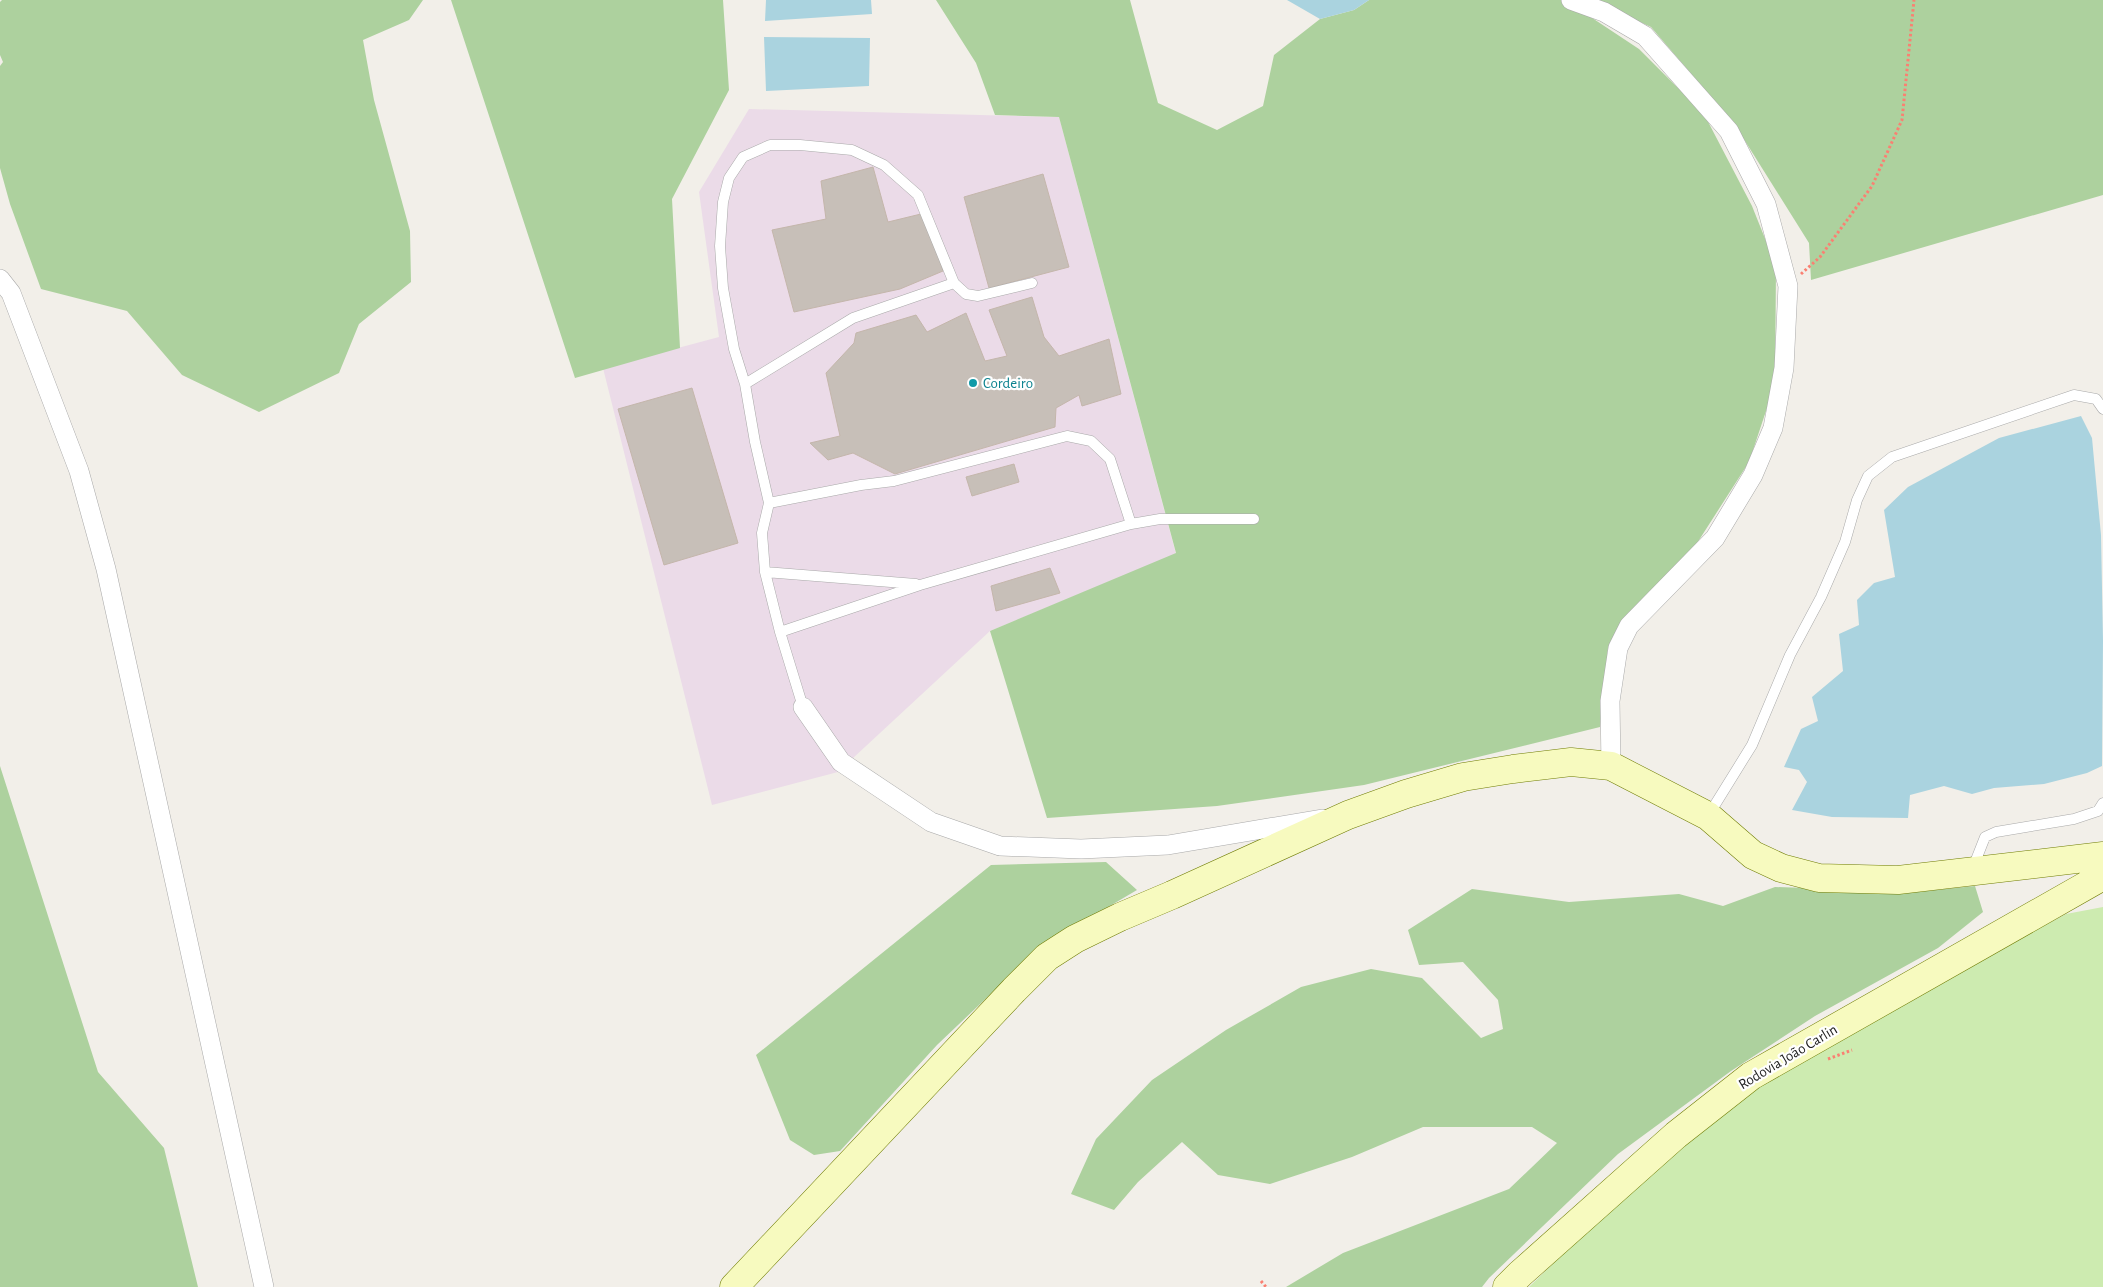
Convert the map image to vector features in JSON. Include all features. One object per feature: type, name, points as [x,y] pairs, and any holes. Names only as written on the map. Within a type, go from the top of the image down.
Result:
[{"type":"street","points":[[1571,0],[1604,12],[1645,36],[1729,131],[1766,204],[1788,286],[1784,368],[1772,428],[1752,474],[1715,538],[1629,626],[1618,648],[1610,701],[1611,766]]},
{"type":"street","points":[[0,279],[11,293],[79,470],[106,569],[264,1287]]},
{"type":"street","points":[[803,707],[841,762],[931,822],[1000,846],[1081,849],[1168,845],[1348,815]]},
{"type":"street","points":[[734,1287],[1047,957],[1075,939],[1120,917],[1348,815],[1406,794],[1463,777],[1571,762],[1611,766],[1708,816],[1753,854],[1781,868],[1819,878],[1898,880],[2103,856]]},
{"type":"street","name":"Rodovia João Carlin","points":[[1507,1287],[1676,1134],[1751,1076],[2103,876]]},
{"type":"lane","points":[[803,707],[780,632],[765,572],[762,533],[769,503],[755,442],[745,384],[734,349],[724,296],[720,246],[723,202],[729,178],[743,157],[770,145],[800,145],[852,150],[884,165],[918,195],[954,283],[966,294],[978,296],[1032,283]]},
{"type":"lane","points":[[745,384],[853,318],[954,283]]},
{"type":"lane","points":[[1708,816],[1752,745],[1790,655],[1821,597],[1845,542],[1857,500],[1868,476],[1892,457],[2074,395],[2096,398],[2103,409]]},
{"type":"lane","points":[[769,503],[861,485],[894,481],[1067,436],[1091,441],[1110,460],[1131,524]]},
{"type":"lane","points":[[780,632],[920,585],[1131,524],[1160,519],[1254,519]]},
{"type":"lane","points":[[765,572],[920,585]]},
{"type":"lane","points":[[1972,871],[1985,837],[1996,832],[2074,818],[2098,811],[2103,803]]},
{"type":"path","points":[[1788,286],[1820,257],[1872,186],[1902,120],[1914,0]]},
{"type":"path","points":[[1261,1281],[1266,1287]]},
{"type":"shaded area","points":[[749,109],[1059,117],[1176,554],[990,631],[838,772],[712,805],[603,368],[719,337],[699,192]]},
{"type":"green space","points":[[2,0],[423,0],[409,20],[363,40],[374,100],[410,231],[411,282],[359,324],[339,373],[259,412],[182,375],[127,311],[41,289],[10,204],[0,168],[0,66],[3,62],[0,55],[0,2]]},
{"type":"green space","points":[[451,0],[723,0],[729,90],[672,199],[680,348],[575,378]]},
{"type":"green space","points":[[936,0],[1130,0],[1158,103],[1217,130],[1263,106],[1274,55],[1320,19],[1354,10],[1369,0],[1565,0],[1639,49],[1704,114],[1752,206],[1776,266],[1775,384],[1749,462],[1692,551],[1628,615],[1608,648],[1600,727],[1364,785],[1217,806],[1047,818],[990,631],[1176,553],[1059,117],[995,115],[976,63]]},
{"type":"green space","points":[[1592,0],[2103,0],[2103,195],[1811,280],[1809,243],[1735,125],[1651,27]]},
{"type":"green space","points":[[0,766],[98,1072],[164,1148],[198,1287],[0,1287]]},
{"type":"green space","points":[[1106,862],[1137,890],[1040,947],[937,1045],[840,1151],[814,1155],[790,1140],[756,1055],[991,865]]},
{"type":"green space","points":[[1975,886],[1983,912],[1938,948],[1815,1016],[1731,1071],[1618,1154],[1489,1278],[1482,1287],[1286,1287],[1343,1253],[1509,1189],[1557,1143],[1532,1127],[1423,1127],[1352,1157],[1270,1184],[1218,1175],[1182,1142],[1138,1182],[1114,1210],[1071,1194],[1096,1139],[1152,1080],[1226,1030],[1301,987],[1371,969],[1422,978],[1481,1038],[1503,1029],[1498,1000],[1463,962],[1419,965],[1408,930],[1472,889],[1569,902],[1679,894],[1723,906],[1775,887],[1915,892]]},
{"type":"green space","points":[[2103,907],[2103,1287],[1529,1287],[1636,1183],[1757,1087],[1858,1026],[2066,914]]},
{"type":"water","points":[[766,0],[871,0],[872,14],[765,21]]},
{"type":"water","points":[[1287,0],[1369,0],[1354,10],[1320,19]]},
{"type":"water","points":[[764,37],[870,38],[869,86],[766,91]]},
{"type":"water","points":[[2081,416],[2092,438],[2101,535],[2103,641],[2102,766],[2087,773],[2044,784],[1994,788],[1972,794],[1944,786],[1910,795],[1908,818],[1832,817],[1792,810],[1807,782],[1799,770],[1784,767],[1801,729],[1818,721],[1812,697],[1843,671],[1839,634],[1859,625],[1857,600],[1874,583],[1895,577],[1884,510],[1908,487],[1999,438]]},
{"type":"building","points":[[873,167],[888,222],[925,213],[943,271],[900,289],[794,312],[772,230],[826,219],[821,181]]},
{"type":"building","points":[[1043,174],[1069,267],[989,288],[964,197]]},
{"type":"building","name":"Cordeiro","points":[[1032,297],[1044,337],[1059,356],[1109,339],[1121,394],[1082,406],[1079,395],[1056,408],[1055,427],[895,474],[853,453],[828,460],[810,443],[840,436],[826,373],[854,343],[856,333],[916,315],[927,332],[966,313],[985,361],[1007,356],[989,310]]},
{"type":"building","points":[[692,388],[738,543],[664,565],[618,409]]},
{"type":"building","points":[[1014,464],[1019,482],[972,496],[966,477]]},
{"type":"building","points":[[1050,568],[1060,593],[996,611],[991,586]]},
{"type":"place","name":"Cordeiro","points":[[973,383]]}]
